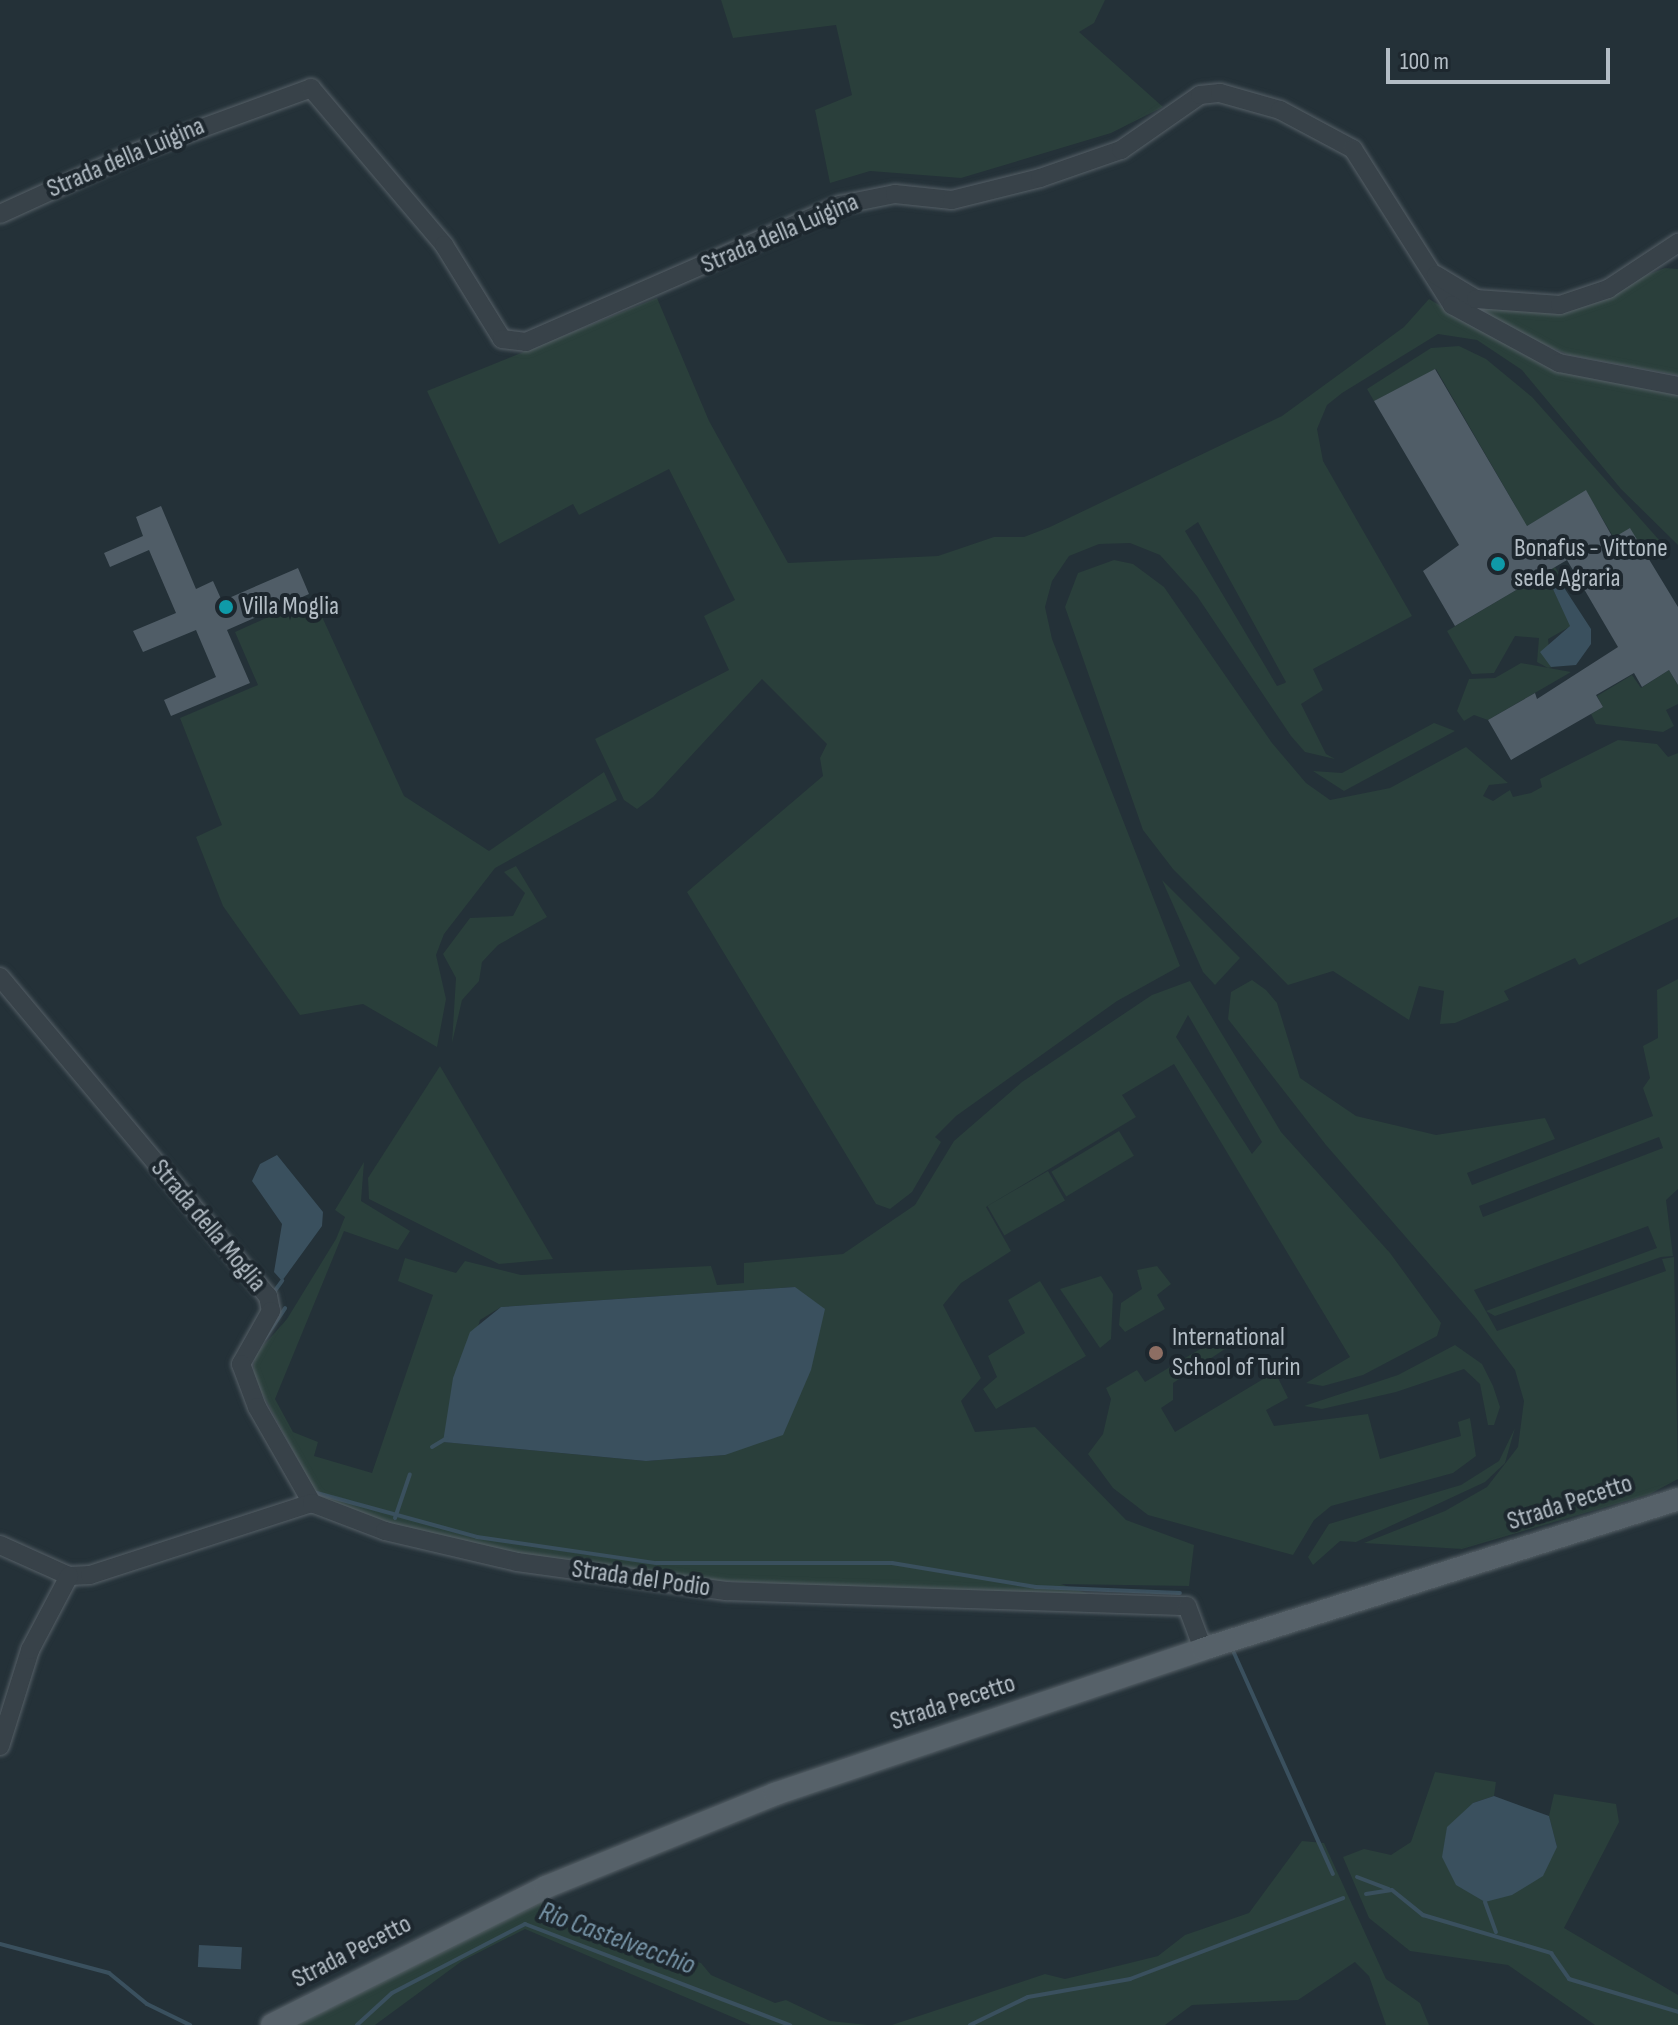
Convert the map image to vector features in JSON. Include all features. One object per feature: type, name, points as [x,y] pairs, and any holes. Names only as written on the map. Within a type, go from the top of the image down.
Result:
[{"type":"main road","name":"Strada Pecetto","points":[[272,2025],[546,1887],[848,1768],[1203,1649],[1678,1499]]},
{"type":"street","name":"Strada della Luigina","points":[[0,214],[159,143],[311,88],[444,245],[502,339],[526,342],[840,205],[895,194],[952,200],[1107,156],[1211,93],[1280,110],[1353,149],[1436,275],[1443,299],[1539,354],[1678,386]]},
{"type":"street","points":[[1436,275],[1476,299],[1560,305],[1608,289],[1678,243]]},
{"type":"street","name":"Strada della Moglia","points":[[0,977],[268,1296],[271,1311],[241,1364],[257,1407],[312,1503]]},
{"type":"street","points":[[0,1545],[69,1576],[166,1552],[312,1503]]},
{"type":"street","name":"Strada del Podio","points":[[312,1503],[385,1531],[517,1562],[726,1591],[1187,1606],[1203,1649]]},
{"type":"street","points":[[0,1746],[30,1650],[69,1576]]},
{"type":"green space","points":[[721,0],[1105,0],[1094,23],[1079,32],[1163,107],[1111,133],[961,178],[870,171],[830,183],[815,110],[852,95],[836,25],[733,38]]},
{"type":"green space","points":[[1665,268],[1678,269],[1678,375],[1569,355],[1480,317],[1481,304],[1558,309]]},
{"type":"green space","points":[[657,298],[709,421],[788,563],[938,556],[994,537],[1024,537],[1050,527],[1282,416],[1404,327],[1429,299],[1527,356],[1678,390],[1678,545],[1621,489],[1522,370],[1477,340],[1438,334],[1342,393],[1327,405],[1317,429],[1323,461],[1412,616],[1313,669],[1323,690],[1301,704],[1326,754],[1335,759],[1305,752],[1291,736],[1197,596],[1160,555],[1130,543],[1099,544],[1069,556],[1052,581],[1045,607],[1052,639],[1180,966],[1117,1001],[956,1116],[935,1137],[941,1142],[912,1192],[890,1209],[876,1204],[687,892],[823,776],[820,758],[827,744],[762,679],[653,797],[637,809],[624,800],[595,739],[729,670],[704,616],[735,600],[669,469],[579,515],[573,504],[499,544],[427,391]],"holes":[[[1198,522],[1286,682],[1277,686],[1185,531]]]},
{"type":"green space","points":[[1459,346],[1486,359],[1532,397],[1660,541],[1644,551],[1614,538],[1586,491],[1522,529],[1516,507],[1436,369],[1374,401],[1367,389],[1431,348]]},
{"type":"green space","points":[[1114,560],[1133,564],[1164,587],[1272,743],[1306,783],[1330,800],[1390,788],[1466,747],[1508,783],[1489,785],[1483,796],[1493,801],[1510,790],[1513,797],[1531,793],[1542,787],[1540,779],[1618,740],[1657,744],[1668,757],[1678,753],[1678,917],[1579,965],[1575,958],[1504,991],[1509,1000],[1455,1023],[1440,1024],[1444,991],[1419,986],[1409,1020],[1333,971],[1288,985],[1173,869],[1143,830],[1065,607],[1078,573]]},
{"type":"green space","points":[[1555,567],[1565,584],[1552,587],[1571,626],[1548,639],[1551,667],[1557,666],[1548,668],[1537,662],[1539,638],[1515,636],[1494,673],[1472,674],[1447,631]]},
{"type":"green space","points":[[313,597],[404,796],[489,851],[604,772],[617,800],[495,868],[444,934],[436,955],[446,999],[437,1047],[363,1004],[300,1015],[223,906],[196,837],[222,825],[180,718],[258,685],[235,632]]},
{"type":"green space","points":[[1521,663],[1571,672],[1488,720],[1474,715],[1464,721],[1457,711],[1469,679],[1495,678]]},
{"type":"green space","points":[[1669,670],[1678,685],[1678,704],[1666,710],[1674,726],[1663,732],[1596,724],[1591,714],[1603,707],[1597,696],[1632,675],[1641,688]]},
{"type":"green space","points":[[1434,723],[1455,731],[1344,791],[1313,771],[1342,773]]},
{"type":"green space","points":[[516,866],[547,917],[498,945],[482,962],[479,981],[462,1000],[452,1043],[456,978],[443,954],[470,918],[513,916],[525,893],[504,872]]},
{"type":"green space","points":[[1162,880],[1240,958],[1215,985],[1203,972]]},
{"type":"green space","points":[[1678,979],[1678,1189],[1666,1200],[1673,1256],[1661,1257],[1495,1316],[1486,1311],[1657,1248],[1648,1226],[1474,1290],[1497,1331],[1666,1271],[1662,1259],[1674,1257],[1678,1479],[1650,1494],[1462,1549],[1364,1543],[1445,1511],[1487,1487],[1518,1447],[1524,1401],[1515,1370],[1476,1318],[1326,1145],[1228,1019],[1231,992],[1252,980],[1266,990],[1277,1003],[1300,1078],[1356,1116],[1436,1135],[1545,1118],[1555,1139],[1467,1173],[1472,1185],[1653,1116],[1643,1088],[1650,1078],[1643,1046],[1658,1038],[1657,990]],"holes":[[[1659,1137],[1663,1148],[1483,1217],[1479,1206]]]},
{"type":"green space","points":[[1190,981],[1281,1132],[1390,1253],[1441,1323],[1437,1336],[1363,1375],[1323,1386],[1306,1383],[1350,1357],[1174,1064],[1122,1095],[1136,1117],[986,1207],[1011,1251],[961,1283],[943,1305],[981,1378],[961,1401],[975,1432],[1035,1427],[1126,1520],[1194,1545],[1189,1586],[1061,1584],[1097,1597],[720,1581],[579,1566],[386,1527],[320,1501],[253,1376],[255,1355],[287,1319],[336,1239],[345,1217],[335,1210],[364,1162],[361,1201],[410,1231],[398,1250],[344,1231],[275,1399],[293,1432],[318,1442],[314,1456],[372,1473],[433,1295],[398,1281],[405,1258],[456,1273],[465,1261],[521,1275],[711,1266],[717,1285],[744,1283],[744,1263],[843,1254],[915,1205],[954,1141],[1022,1082],[1152,995]],"holes":[[[1188,1015],[1262,1142],[1252,1154],[1176,1037]],[[795,1287],[800,1296],[725,1455],[646,1461],[444,1442],[480,1320],[501,1307]]]},
{"type":"green space","points":[[440,1066],[553,1259],[499,1264],[369,1199],[368,1178]]},
{"type":"green space","points":[[1119,1131],[1134,1156],[1066,1197],[1051,1172]]},
{"type":"green space","points":[[1048,1171],[1065,1200],[1004,1235],[987,1206]]},
{"type":"green space","points":[[1157,1266],[1171,1284],[1157,1295],[1165,1309],[1125,1332],[1119,1325],[1121,1303],[1142,1289],[1137,1270]]},
{"type":"green space","points":[[1101,1276],[1113,1294],[1111,1339],[1100,1348],[1060,1289]]},
{"type":"green space","points":[[1040,1281],[1086,1356],[996,1409],[983,1389],[997,1377],[988,1356],[1025,1333],[1008,1300]]},
{"type":"green space","points":[[1222,1336],[1228,1347],[1173,1383],[1173,1400],[1161,1408],[1175,1432],[1275,1372],[1288,1398],[1266,1410],[1274,1426],[1368,1414],[1380,1459],[1461,1436],[1458,1422],[1470,1418],[1476,1456],[1453,1473],[1331,1506],[1314,1520],[1293,1555],[1148,1515],[1113,1488],[1088,1454],[1103,1434],[1111,1399],[1106,1388],[1137,1370],[1145,1382]]},
{"type":"green space","points":[[1455,1345],[1482,1364],[1493,1386],[1500,1407],[1494,1425],[1488,1425],[1480,1384],[1464,1369],[1396,1392],[1322,1409],[1304,1406],[1398,1375]]},
{"type":"green space","points":[[1515,1428],[1505,1463],[1485,1482],[1356,1542],[1340,1541],[1313,1565],[1308,1557],[1329,1524],[1461,1485],[1499,1461]]},
{"type":"green space","points":[[1435,1772],[1496,1782],[1494,1796],[1473,1803],[1557,1847],[1549,1816],[1554,1794],[1616,1804],[1619,1822],[1564,1928],[1678,1995],[1678,2025],[1595,2025],[1508,1965],[1410,1951],[1369,1918],[1343,1857],[1364,1849],[1391,1855],[1411,1842]]},
{"type":"green space","points":[[1302,1841],[1324,1843],[1386,1979],[1420,2003],[1429,2025],[1386,2025],[1369,1976],[1355,1962],[1298,2000],[1192,2005],[1165,2025],[892,2025],[1045,1974],[1065,1979],[1158,1956],[1185,1935],[1249,1913]]},
{"type":"green space","points":[[540,1900],[623,1942],[701,1963],[711,1975],[775,2003],[786,2000],[830,2021],[868,2025],[751,2025],[525,1929],[462,1961],[375,2025],[287,2025]]},
{"type":"water","points":[[1563,586],[1591,629],[1591,644],[1576,665],[1551,667],[1540,652],[1570,626],[1552,587]]},
{"type":"water","points":[[277,1155],[323,1212],[322,1226],[282,1281],[274,1272],[282,1224],[252,1181],[260,1164]]},
{"type":"water","points":[[795,1287],[825,1309],[811,1370],[783,1435],[725,1455],[646,1461],[443,1442],[453,1378],[470,1332],[501,1307]]},
{"type":"water","points":[[1494,1796],[1549,1816],[1557,1847],[1543,1876],[1512,1895],[1485,1902],[1456,1885],[1442,1857],[1447,1827],[1473,1803]]},
{"type":"water","points":[[199,1945],[242,1947],[241,1969],[198,1967]]},
{"type":"building","name":"Bonafus - Vittone sede Agraria","points":[[1435,369],[1527,526],[1586,490],[1613,538],[1630,528],[1678,607],[1678,685],[1669,670],[1642,687],[1634,673],[1596,695],[1603,707],[1511,760],[1488,720],[1535,693],[1537,699],[1618,647],[1567,560],[1455,626],[1423,571],[1459,545],[1374,401]]},
{"type":"building","name":"Villa Moglia","points":[[161,506],[196,589],[213,581],[222,601],[298,568],[309,594],[227,630],[250,683],[171,716],[164,700],[216,677],[196,630],[143,652],[133,631],[176,613],[149,550],[110,567],[104,553],[143,536],[136,517]]},
{"type":"waterway","points":[[274,1292],[282,1281]]},
{"type":"waterway","points":[[265,1338],[285,1308]]},
{"type":"waterway","points":[[432,1447],[447,1438]]},
{"type":"waterway","points":[[395,1518],[410,1474]]},
{"type":"waterway","points":[[313,1492],[477,1537],[656,1563],[892,1563],[1036,1587],[1180,1593]]},
{"type":"waterway","points":[[1234,1653],[1333,1874]]},
{"type":"waterway","points":[[1357,1877],[1389,1889]]},
{"type":"waterway","name":"Rio Castelvecchio","points":[[1366,1894],[1392,1890],[1423,1915],[1551,1953],[1569,1979],[1678,2012]]},
{"type":"waterway","name":"Rio Castelvecchio","points":[[970,2025],[1028,1997],[1130,1979],[1343,1898]]},
{"type":"waterway","points":[[1485,1902],[1496,1932]]},
{"type":"waterway","name":"Rio Castelvecchio","points":[[357,2025],[392,1993],[525,1924],[790,2025]]},
{"type":"waterway","name":"Rio Castelvecchio","points":[[0,1944],[109,1973],[147,2004],[190,2025]]},
{"type":"place","name":"Bonafus - Vittone sede Agraria","points":[[1498,564]]},
{"type":"place","name":"Villa Moglia","points":[[226,607]]},
{"type":"place","name":"International School of Turin","points":[[1156,1353]]}]
